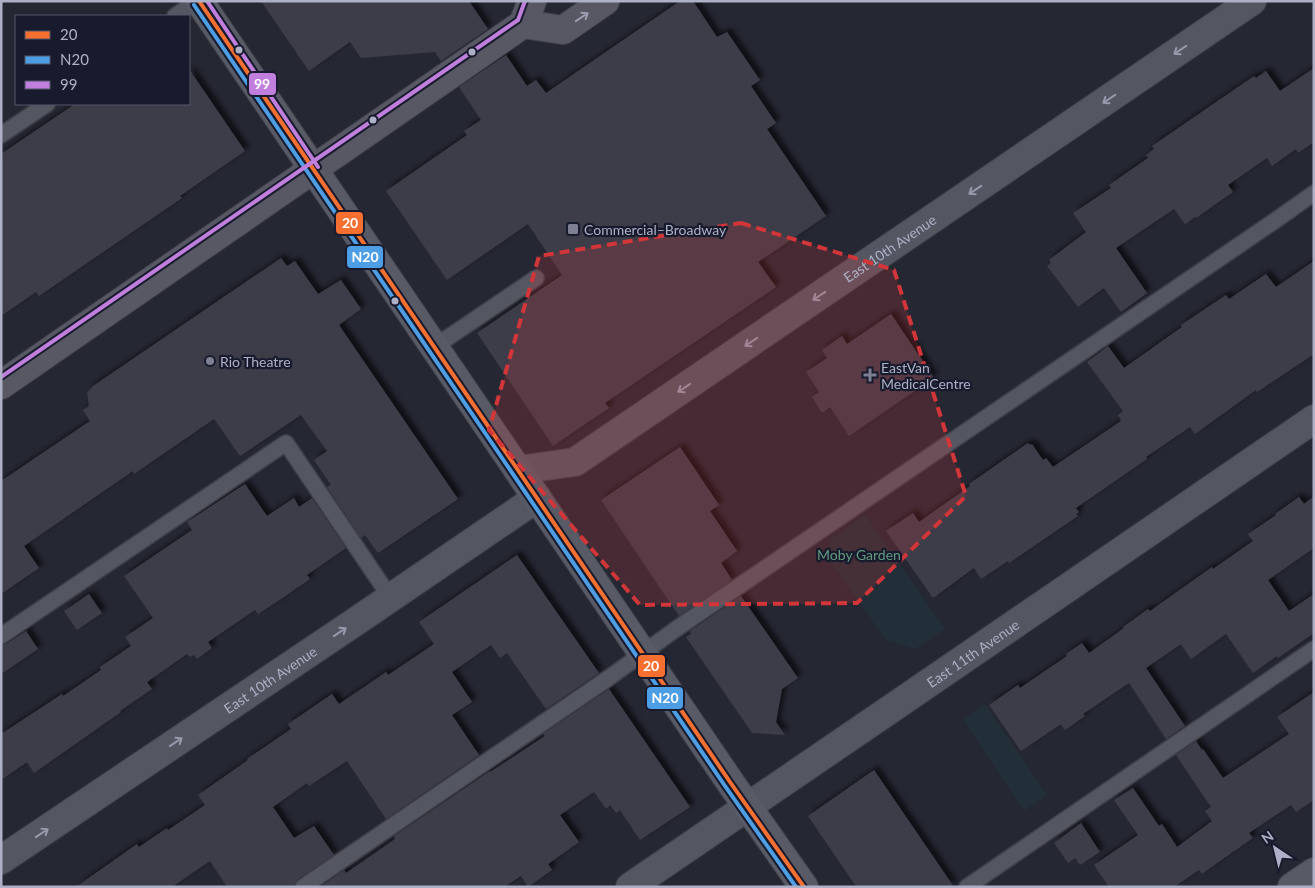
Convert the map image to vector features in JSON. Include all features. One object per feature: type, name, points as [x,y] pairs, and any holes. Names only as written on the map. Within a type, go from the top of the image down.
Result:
[{"type":"main road","points":[[1,385],[313,170],[528,13],[563,30],[605,1]]},
{"type":"street","points":[[198,1],[642,654],[804,887]]},
{"type":"street","name":"East 10th Avenue","points":[[518,470],[576,462],[1252,1]]},
{"type":"street","name":"East 11th Avenue","points":[[630,887],[1314,419]]},
{"type":"street","name":"East 10th Avenue","points":[[1,860],[537,498]]},
{"type":"street","points":[[1292,887],[1314,872]]},
{"type":"lane","points":[[177,15],[198,1]]},
{"type":"lane","points":[[1,135],[46,105]]},
{"type":"lane","points":[[303,887],[1314,194]]},
{"type":"lane","points":[[434,347],[536,278]]},
{"type":"lane","points":[[1,636],[286,443],[390,597]]},
{"type":"lane","points":[[967,887],[1314,649]]},
{"type":"highlighted area","points":[[741,223],[894,270],[966,496],[857,603],[640,605],[489,430],[539,256]]},
{"type":"green space","name":"Moby Garden","points":[[865,514],[945,629],[915,649],[886,640],[829,560],[830,540]]},
{"type":"green space","points":[[985,704],[1047,795],[1024,811],[963,719]]},
{"type":"building","points":[[261,1],[469,1],[488,29],[441,61],[435,52],[361,58],[350,42],[309,71]]},
{"type":"building","points":[[680,1],[693,1],[717,37],[727,32],[760,80],[751,86],[776,123],[767,129],[826,216],[758,262],[776,287],[605,403],[609,408],[553,446],[477,333],[562,275],[528,224],[447,280],[386,191],[467,135],[464,131],[481,120],[459,87],[506,55],[527,86],[536,80],[546,93]]},
{"type":"building","points":[[1314,68],[1314,142],[1298,153],[1296,149],[1272,166],[1267,158],[1228,185],[1233,192],[1185,224],[1174,209],[1116,248],[1147,293],[1121,312],[1104,288],[1078,307],[1047,266],[1051,263],[1049,260],[1086,232],[1073,213],[1111,188],[1109,185],[1148,158],[1146,155],[1154,149],[1152,146],[1254,76],[1256,78],[1266,71],[1280,91]]},
{"type":"building","points":[[190,70],[245,151],[180,196],[182,198],[39,296],[36,292],[1,316],[1,154],[74,105],[190,105]]},
{"type":"building","points":[[281,258],[287,266],[295,261],[318,294],[341,280],[361,309],[339,325],[458,499],[378,553],[365,535],[361,538],[327,487],[331,485],[314,460],[327,451],[301,415],[240,456],[214,419],[134,474],[133,471],[24,546],[39,568],[1,594],[1,481],[90,421],[83,410],[89,406],[87,393],[93,386]]},
{"type":"building","points":[[1314,261],[1314,354],[1257,392],[1256,390],[1195,434],[1190,427],[1146,457],[1147,459],[1076,508],[1079,512],[1076,514],[1078,516],[1009,563],[1008,561],[981,579],[974,568],[933,598],[886,531],[913,513],[919,522],[1028,443],[1032,444],[1043,460],[1046,458],[1053,467],[1121,421],[1118,415],[1123,411],[1087,362],[1108,346],[1124,368],[1182,327],[1181,325],[1226,295],[1229,299],[1266,274],[1276,287]]},
{"type":"building","name":"EastVan MedicalCentre","points":[[891,314],[934,378],[849,436],[830,407],[822,413],[812,397],[819,392],[806,372],[827,358],[822,350],[842,336],[847,344]]},
{"type":"building","points":[[680,447],[719,505],[710,511],[737,551],[721,563],[732,580],[679,616],[601,500]]},
{"type":"building","points":[[245,484],[267,516],[294,498],[299,507],[312,498],[346,548],[307,575],[310,579],[278,601],[258,614],[255,610],[208,642],[212,648],[197,659],[194,655],[190,657],[187,654],[147,682],[152,689],[34,773],[27,762],[1,780],[1,734],[101,670],[100,667],[131,646],[125,637],[153,618],[124,576],[192,530],[187,522]]},
{"type":"building","points":[[1314,496],[1314,548],[1268,580],[1289,611],[1314,594],[1314,633],[1253,673],[1226,634],[1191,659],[1181,644],[1146,668],[1185,726],[1166,739],[1129,683],[1083,714],[1085,716],[1065,730],[1061,724],[1021,751],[989,705],[1018,685],[1020,688],[1067,656],[1066,654],[1082,643],[1089,653],[1148,609],[1150,611],[1212,567],[1213,569],[1253,541],[1248,534],[1299,497],[1304,504]]},
{"type":"building","points":[[517,555],[599,673],[546,709],[507,653],[500,658],[491,645],[452,672],[472,702],[452,715],[479,755],[386,819],[347,761],[309,786],[307,783],[273,807],[294,838],[314,826],[334,855],[298,879],[294,887],[227,887],[210,861],[172,887],[76,887],[137,844],[139,847],[205,805],[198,795],[291,729],[288,724],[332,694],[339,704],[386,672],[388,675],[434,644],[419,622]]},
{"type":"building","points":[[89,594],[102,613],[77,630],[64,611]]},
{"type":"building","points":[[741,596],[798,678],[782,689],[776,722],[785,735],[752,733],[686,637],[691,634],[690,631]]},
{"type":"building","points":[[26,631],[38,649],[1,674],[1,645],[6,644]]},
{"type":"building","points":[[609,689],[690,807],[640,840],[620,810],[616,813],[610,805],[606,809],[594,792],[560,815],[579,842],[548,864],[552,870],[528,887],[521,876],[504,887],[320,887],[344,870],[346,873],[395,839],[394,836],[545,736],[543,734]]},
{"type":"building","points":[[1314,692],[1314,800],[1296,812],[1291,805],[1249,833],[1253,838],[1202,874],[1199,870],[1174,887],[1109,887],[1094,865],[1138,835],[1114,800],[1133,788],[1159,826],[1162,824],[1177,847],[1212,821],[1205,811],[1211,807],[1176,755],[1196,741],[1223,778],[1289,734],[1277,717]]},
{"type":"building","points":[[874,770],[954,887],[857,887],[853,882],[808,816]]},
{"type":"building","points":[[1081,823],[1100,852],[1080,865],[1075,858],[1068,863],[1054,843]]},
{"type":"transit line","name":"20","points":[[199,1],[730,782],[804,887]]},
{"type":"transit line","name":"99","points":[[207,1],[318,167]]},
{"type":"transit line","name":"99","points":[[1,377],[518,20],[525,1]]},
{"type":"transit line","name":"N20","points":[[194,5],[725,786],[796,887]]},
{"type":"place","name":"Commercial–Broadway","points":[[573,229]]},
{"type":"place","name":"Rio Theatre","points":[[210,361]]},
{"type":"place","name":"EastVan MedicalCentre","points":[[870,375]]}]
